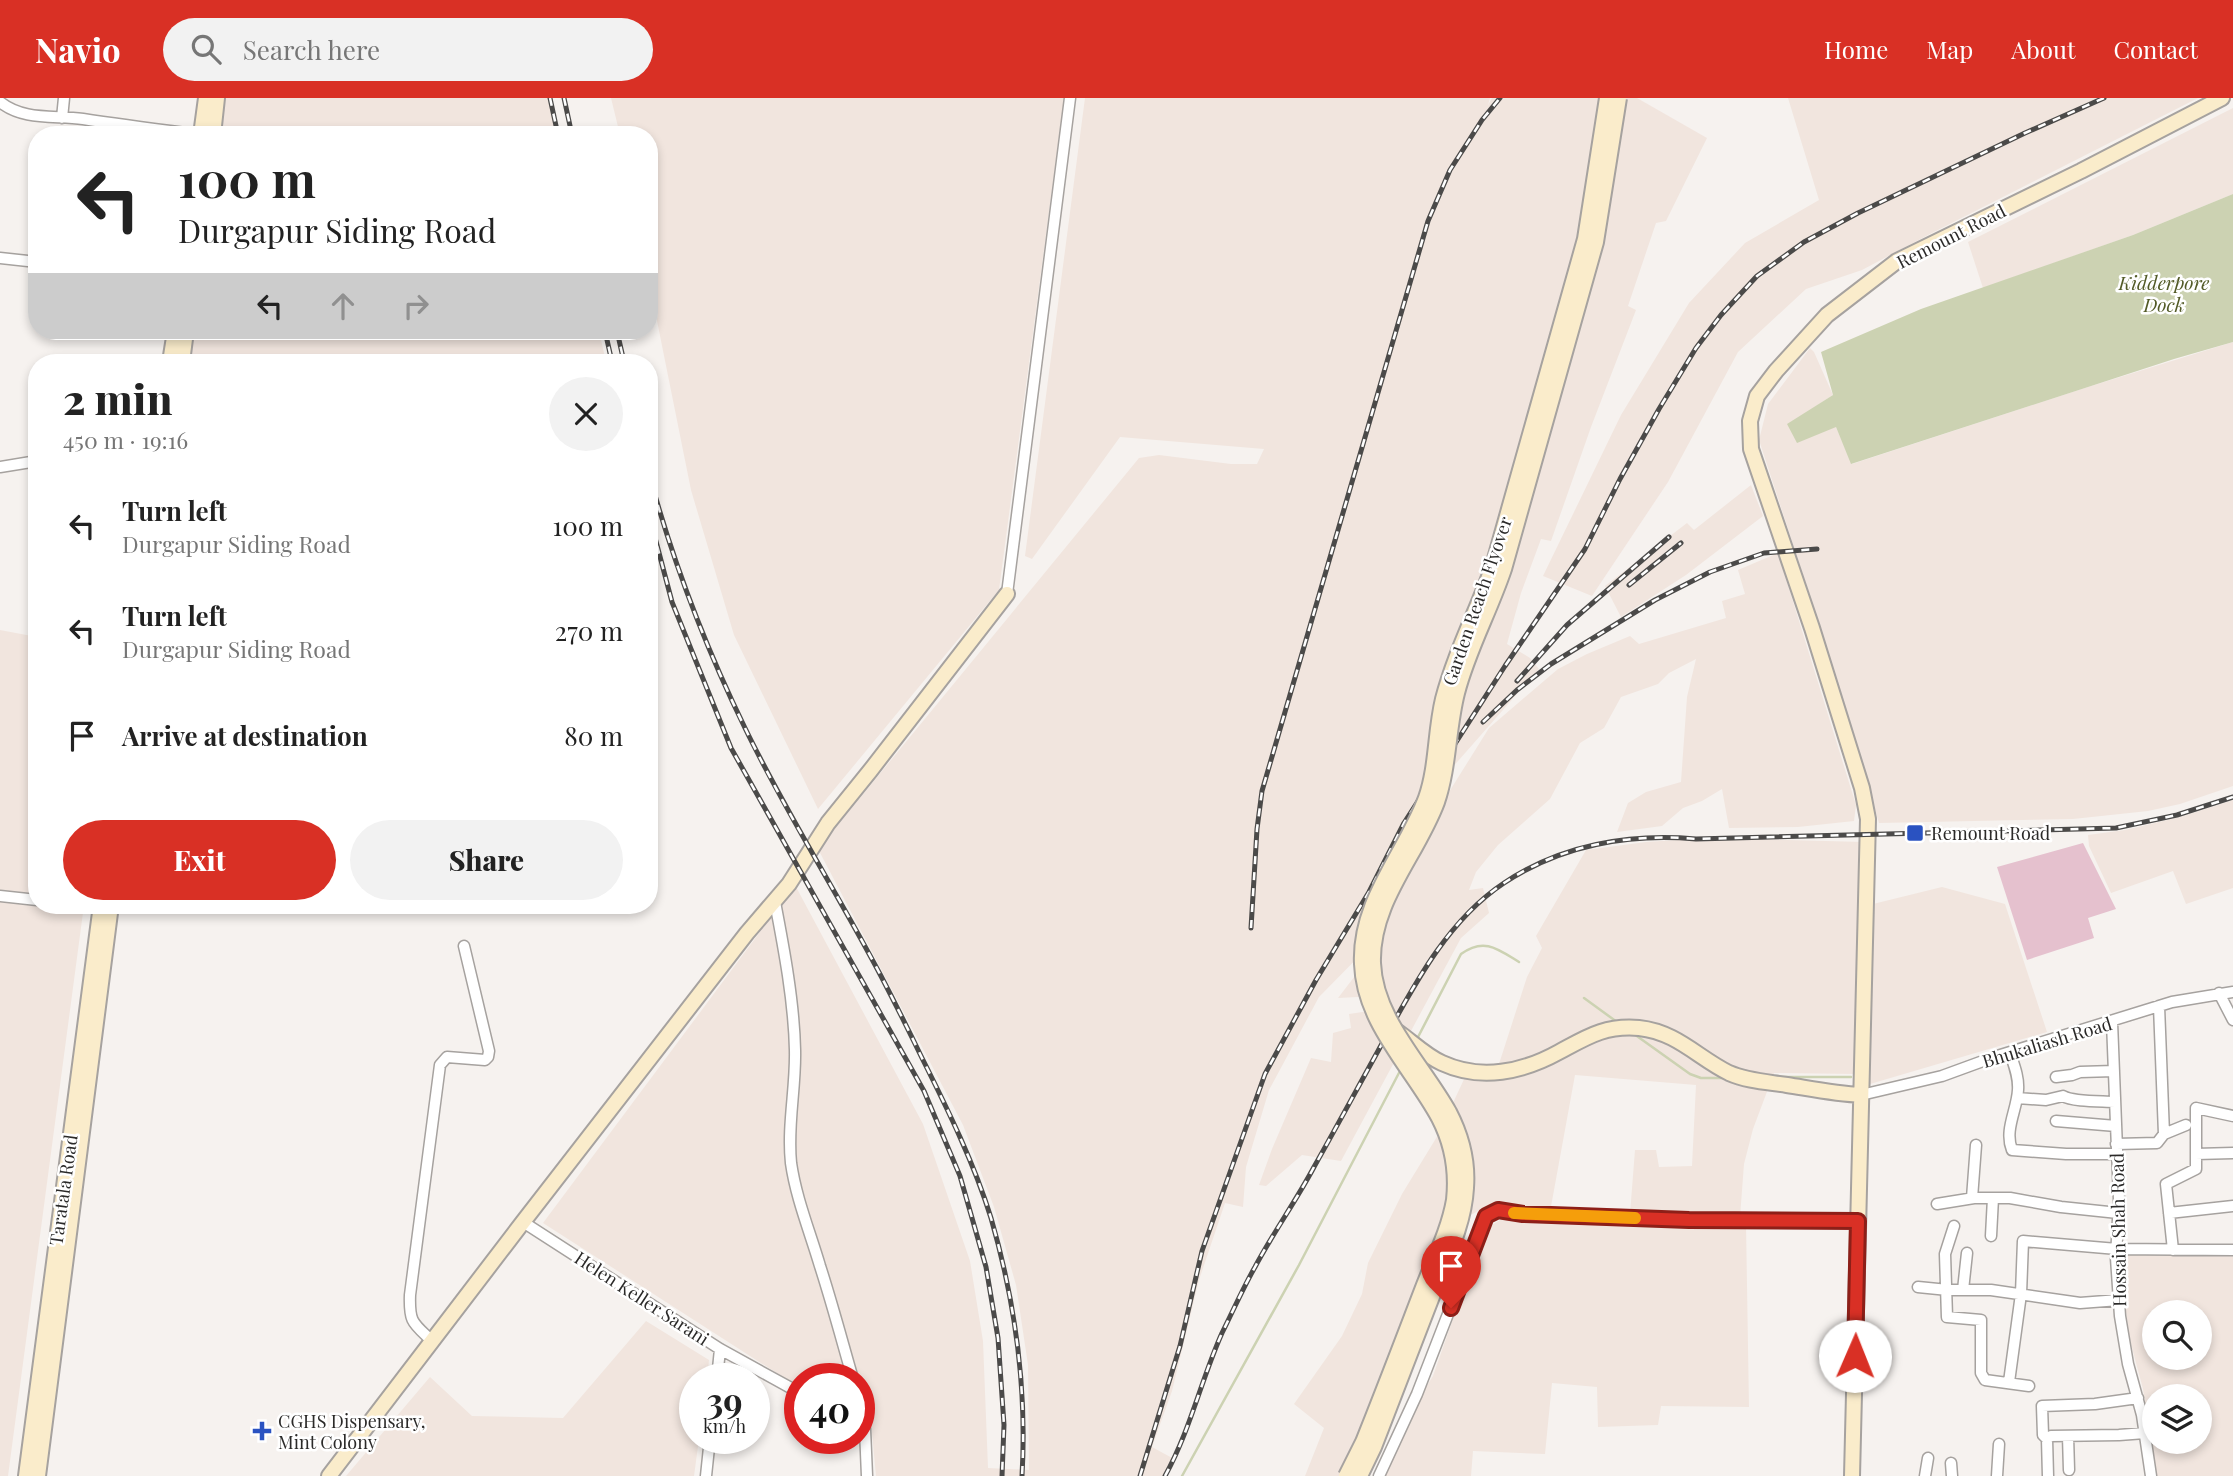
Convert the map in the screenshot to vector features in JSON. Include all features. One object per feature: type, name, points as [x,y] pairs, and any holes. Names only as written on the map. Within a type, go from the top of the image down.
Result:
[{"type":"main road","points":[[202,126],[206,98]]},
{"type":"main road","points":[[214,126],[217,98]]},
{"type":"main road","name":"Garden Reach Flyover","points":[[1346,1476],[1363,1442],[1447,1226],[1455,1187],[1451,1150],[1440,1119],[1388,1038],[1370,1003],[1363,977],[1363,936],[1379,889],[1426,797],[1432,775],[1442,704],[1452,667],[1493,566],[1585,239],[1607,98]]},
{"type":"main road","name":"Garden Reach Flyover","points":[[1360,1476],[1374,1447],[1458,1229],[1466,1187],[1465,1158],[1455,1125],[1381,999],[1374,976],[1373,951],[1377,926],[1389,894],[1437,801],[1463,671],[1504,569],[1593,253],[1619,98]]},
{"type":"main road","name":"Remount Road","points":[[1852,1476],[1868,819],[1862,788],[1812,628],[1751,449],[1750,421],[1757,396],[1776,371],[1828,315],[1898,261],[2222,98]]},
{"type":"main road","points":[[329,1476],[747,933],[789,884],[828,823],[1007,594]]},
{"type":"main road","points":[[38,1476],[103,914]]},
{"type":"main road","name":"Taratala Road","points":[[26,1476],[103,914]]},
{"type":"main road","points":[[1398,1032],[1440,1063],[1468,1071],[1490,1072],[1522,1069],[1605,1029],[1641,1028],[1664,1034],[1729,1072],[1753,1080],[1861,1095]]},
{"type":"street","points":[[62,118],[64,98]]},
{"type":"street","points":[[1007,594],[1070,98]]},
{"type":"street","points":[[0,102],[18,112],[36,117],[127,126]]},
{"type":"street","points":[[0,258],[28,261]]},
{"type":"street","points":[[0,467],[28,462]]},
{"type":"street","points":[[0,896],[28,899]]},
{"type":"street","points":[[775,902],[795,1047],[795,1082],[789,1134],[792,1164],[802,1209],[848,1363]]},
{"type":"street","points":[[432,1341],[409,1314],[440,1065],[447,1056],[485,1060],[489,1051],[464,946]]},
{"type":"street","name":"Bhukaliash Road","points":[[1861,1095],[1942,1076],[2159,1006],[2233,992]]},
{"type":"street","points":[[2219,993],[2233,1020]]},
{"type":"street","points":[[2159,1006],[2164,1134]]},
{"type":"street","name":"Hossain Shah Road","points":[[2112,1022],[2119,1300],[2128,1364],[2142,1418]]},
{"type":"street","points":[[2010,1053],[2016,1070],[2018,1091],[2011,1118],[2012,1150],[2066,1154],[2117,1149],[2157,1143],[2164,1134],[2186,1125]]},
{"type":"street","points":[[2056,1077],[2080,1072],[2114,1071]]},
{"type":"street","points":[[2017,1098],[2046,1100],[2063,1096],[2070,1100],[2115,1102]]},
{"type":"street","points":[[2173,1250],[2166,1184],[2196,1169],[2196,1108],[2233,1116]]},
{"type":"street","points":[[2056,1121],[2116,1126]]},
{"type":"street","points":[[1972,1198],[1976,1145]]},
{"type":"street","points":[[2196,1154],[2233,1153]]},
{"type":"street","points":[[1937,1204],[1972,1198],[2010,1198],[2118,1213]]},
{"type":"street","points":[[1991,1236],[1993,1198]]},
{"type":"street","points":[[2169,1213],[2233,1206]]},
{"type":"street","points":[[1379,1476],[1417,1394],[1486,1216],[1498,1210],[1523,1214],[1689,1220],[1858,1221]]},
{"type":"street","name":"Helen Keller Sarani","points":[[523,1222],[720,1349],[784,1384]]},
{"type":"street","points":[[1954,1226],[1945,1254],[1947,1317],[1981,1320],[1981,1373],[1985,1380],[2029,1386]]},
{"type":"street","points":[[2009,1382],[2021,1294],[2023,1241],[2116,1249],[2233,1250]]},
{"type":"street","points":[[1963,1290],[1967,1253]]},
{"type":"street","points":[[1918,1287],[1991,1290],[2080,1303],[2119,1300]]},
{"type":"street","points":[[719,1363],[720,1349]]},
{"type":"street","points":[[2048,1476],[2047,1439],[2043,1435],[2042,1406],[2095,1404],[2138,1398]]},
{"type":"street","points":[[2047,1439],[2050,1436],[2142,1433]]},
{"type":"street","points":[[2068,1436],[2069,1470]]},
{"type":"street","points":[[1997,1476],[1998,1444]]},
{"type":"street","points":[[706,1476],[708,1454]]},
{"type":"street","points":[[865,1454],[867,1476]]},
{"type":"street","name":"Hossain Shah Road","points":[[2148,1454],[2151,1476]]},
{"type":"street","points":[[1925,1476],[1928,1458]]},
{"type":"street","points":[[1951,1463],[1952,1476]]},
{"type":"shaded area","points":[[220,98],[548,98],[554,126],[217,126]]},
{"type":"shaded area","points":[[611,98],[1064,98],[999,590],[818,809],[734,635],[691,490],[658,326],[658,126],[618,126]]},
{"type":"shaded area","points":[[1085,98],[1490,98],[1488,105],[1492,98],[1637,98],[1707,138],[1666,221],[1656,223],[1628,306],[1636,310],[1551,541],[1541,539],[1521,593],[1507,644],[1530,658],[1539,669],[1444,777],[1377,938],[1319,997],[1269,1090],[1246,1167],[1243,1207],[1225,1203],[1199,1280],[1172,1391],[1152,1447],[1174,1459],[1165,1476],[876,1476],[875,1363],[784,1363],[784,1378],[770,1369],[770,1363],[761,1363],[543,1223],[795,885],[923,1124],[970,1261],[983,1341],[988,1468],[1029,1470],[1028,1365],[1016,1285],[994,1207],[963,1125],[818,849],[1139,458],[1159,455],[1231,464],[1257,464],[1264,449],[1120,437],[1032,559],[1025,556]]},
{"type":"shaded area","points":[[1788,98],[2198,98],[1862,270],[1806,289],[1738,352],[1668,482],[1592,596],[1543,576],[1621,415],[1689,303],[1745,243],[1819,200]]},
{"type":"shaded area","points":[[2233,108],[2233,194],[2133,235],[1983,288],[1968,242]]},
{"type":"shaded area","points":[[191,340],[601,340],[604,354],[189,354]]},
{"type":"shaded area","points":[[2233,342],[2233,786],[2180,804],[2148,811],[2073,819],[1879,823],[1829,655],[1759,440],[1768,404],[1810,348],[1833,395],[1787,425],[1836,427],[1852,464]]},
{"type":"shaded area","points":[[1751,485],[1763,516],[1686,575],[1621,617],[1605,586],[1687,523],[1694,530]]},
{"type":"shaded area","points":[[1778,553],[1856,805],[1854,821],[1798,827],[1729,828],[1722,789],[1683,808],[1662,826],[1617,832],[1628,803],[1646,792],[1681,782],[1687,697],[1696,659],[1669,673],[1658,684],[1621,697],[1604,728],[1580,743],[1550,799],[1498,845],[1476,872],[1469,890],[1483,888],[1489,913],[1461,938],[1341,1161],[1302,1155],[1266,1186],[1259,1185],[1311,1058],[1331,1062],[1333,1033],[1351,1028],[1349,1014],[1376,1010],[1377,996],[1338,998],[1381,942],[1377,892],[1440,787],[1449,792],[1489,728],[1558,669],[1630,636],[1639,644],[1726,618],[1722,601],[1745,594],[1738,570]]},
{"type":"shaded area","points":[[0,630],[28,635],[28,914],[83,914],[8,1476],[0,1476]]},
{"type":"shaded area","points":[[2233,800],[2233,888],[2186,904],[2173,871],[2111,893],[2089,846],[2088,835],[2125,830],[2180,817]]},
{"type":"shaded area","points":[[1709,838],[1864,842],[1856,1074],[1774,1073],[1753,1129],[1744,1164],[1740,1217],[1630,1214],[1635,1150],[1656,1150],[1659,1167],[1692,1166],[1696,1085],[1575,1075],[1550,1212],[1497,1206],[1482,1209],[1463,1219],[1365,1476],[1305,1476],[1324,1428],[1294,1404],[1342,1336],[1362,1294],[1368,1263],[1402,1194],[1438,1135],[1466,1075],[1499,1064],[1527,977],[1542,948],[1536,936],[1586,850],[1646,842]]},
{"type":"shaded area","points":[[2083,843],[2116,909],[2088,918],[2094,938],[2027,960],[1997,867]]},
{"type":"shaded area","points":[[1942,887],[2005,904],[2047,1032],[1870,1084],[1873,904]]},
{"type":"shaded area","points":[[1505,1217],[1562,1222],[1746,1224],[1749,1407],[1661,1406],[1658,1425],[1598,1427],[1597,1387],[1552,1383],[1545,1454],[1473,1451],[1471,1476],[1379,1476],[1433,1376],[1478,1247],[1490,1226]]},
{"type":"shaded area","points":[[2123,1254],[2233,1255],[2233,1476],[2156,1476],[2153,1454],[2212,1454],[2212,1384],[2142,1385],[2130,1340]]},
{"type":"shaded area","points":[[646,1321],[709,1360],[709,1363],[679,1363],[679,1454],[697,1454],[694,1476],[346,1476],[430,1377],[472,1416],[563,1418]]},
{"type":"water","name":"Kidderpore Dock","points":[[2233,194],[2233,342],[1851,464],[1836,427],[1797,443],[1787,424],[1833,395],[1821,352],[1921,309],[2133,235]]},
{"type":"waterway","points":[[1417,1039],[1461,954],[1477,946],[1484,946],[1497,949],[1519,962]]},
{"type":"waterway","points":[[1584,998],[1617,1022]]},
{"type":"waterway","points":[[1634,1034],[1690,1074],[1701,1078],[1725,1078]]},
{"type":"waterway","points":[[1182,1476],[1299,1265],[1401,1069]]},
{"type":"waterway","points":[[1781,1077],[1851,1077]]},
{"type":"railway","points":[[550,98],[556,126]]},
{"type":"railway","points":[[564,98],[570,126]]},
{"type":"railway","points":[[1251,928],[1262,791],[1428,221],[1450,170],[1482,120],[1500,98]]},
{"type":"railway","points":[[1140,1476],[1180,1346],[1202,1251],[1265,1074],[1316,980],[1369,892],[1404,823],[1505,666],[1585,549],[1620,479],[1696,348],[1721,315],[1757,276],[1804,242],[1858,213],[2104,98]]},
{"type":"railway","points":[[607,340],[610,354]]},
{"type":"railway","points":[[619,340],[622,354]]},
{"type":"railway","points":[[658,507],[703,635],[730,697],[777,791],[886,986],[951,1117],[977,1177],[991,1218],[1013,1313],[1023,1411],[1022,1476]]},
{"type":"railway","points":[[1517,681],[1567,625],[1669,537]]},
{"type":"railway","points":[[1629,585],[1681,543]]},
{"type":"railway","points":[[658,549],[672,602],[731,748],[924,1091],[960,1176],[986,1267],[998,1338],[1004,1425],[1002,1476]]},
{"type":"railway","points":[[1483,722],[1517,690],[1551,664],[1655,600],[1710,572],[1764,553],[1817,549]]},
{"type":"railway","points":[[1165,1476],[1182,1441],[1222,1333],[1246,1283],[1307,1180],[1403,1005],[1447,937],[1464,917],[1504,883],[1549,859],[1596,844],[1621,840],[2116,828],[2177,815],[2233,797]]},
{"type":"slow traffic","points":[[1514,1213],[1635,1218]]},
{"type":"place","name":"Remount Road","points":[[1915,833]]},
{"type":"place","name":"CGHS Dispensary, Mint Colony","points":[[262,1431]]},
{"type":"route","points":[[1451,1308],[1486,1216],[1498,1210],[1523,1214],[1689,1220],[1858,1221],[1855,1356]]}]
